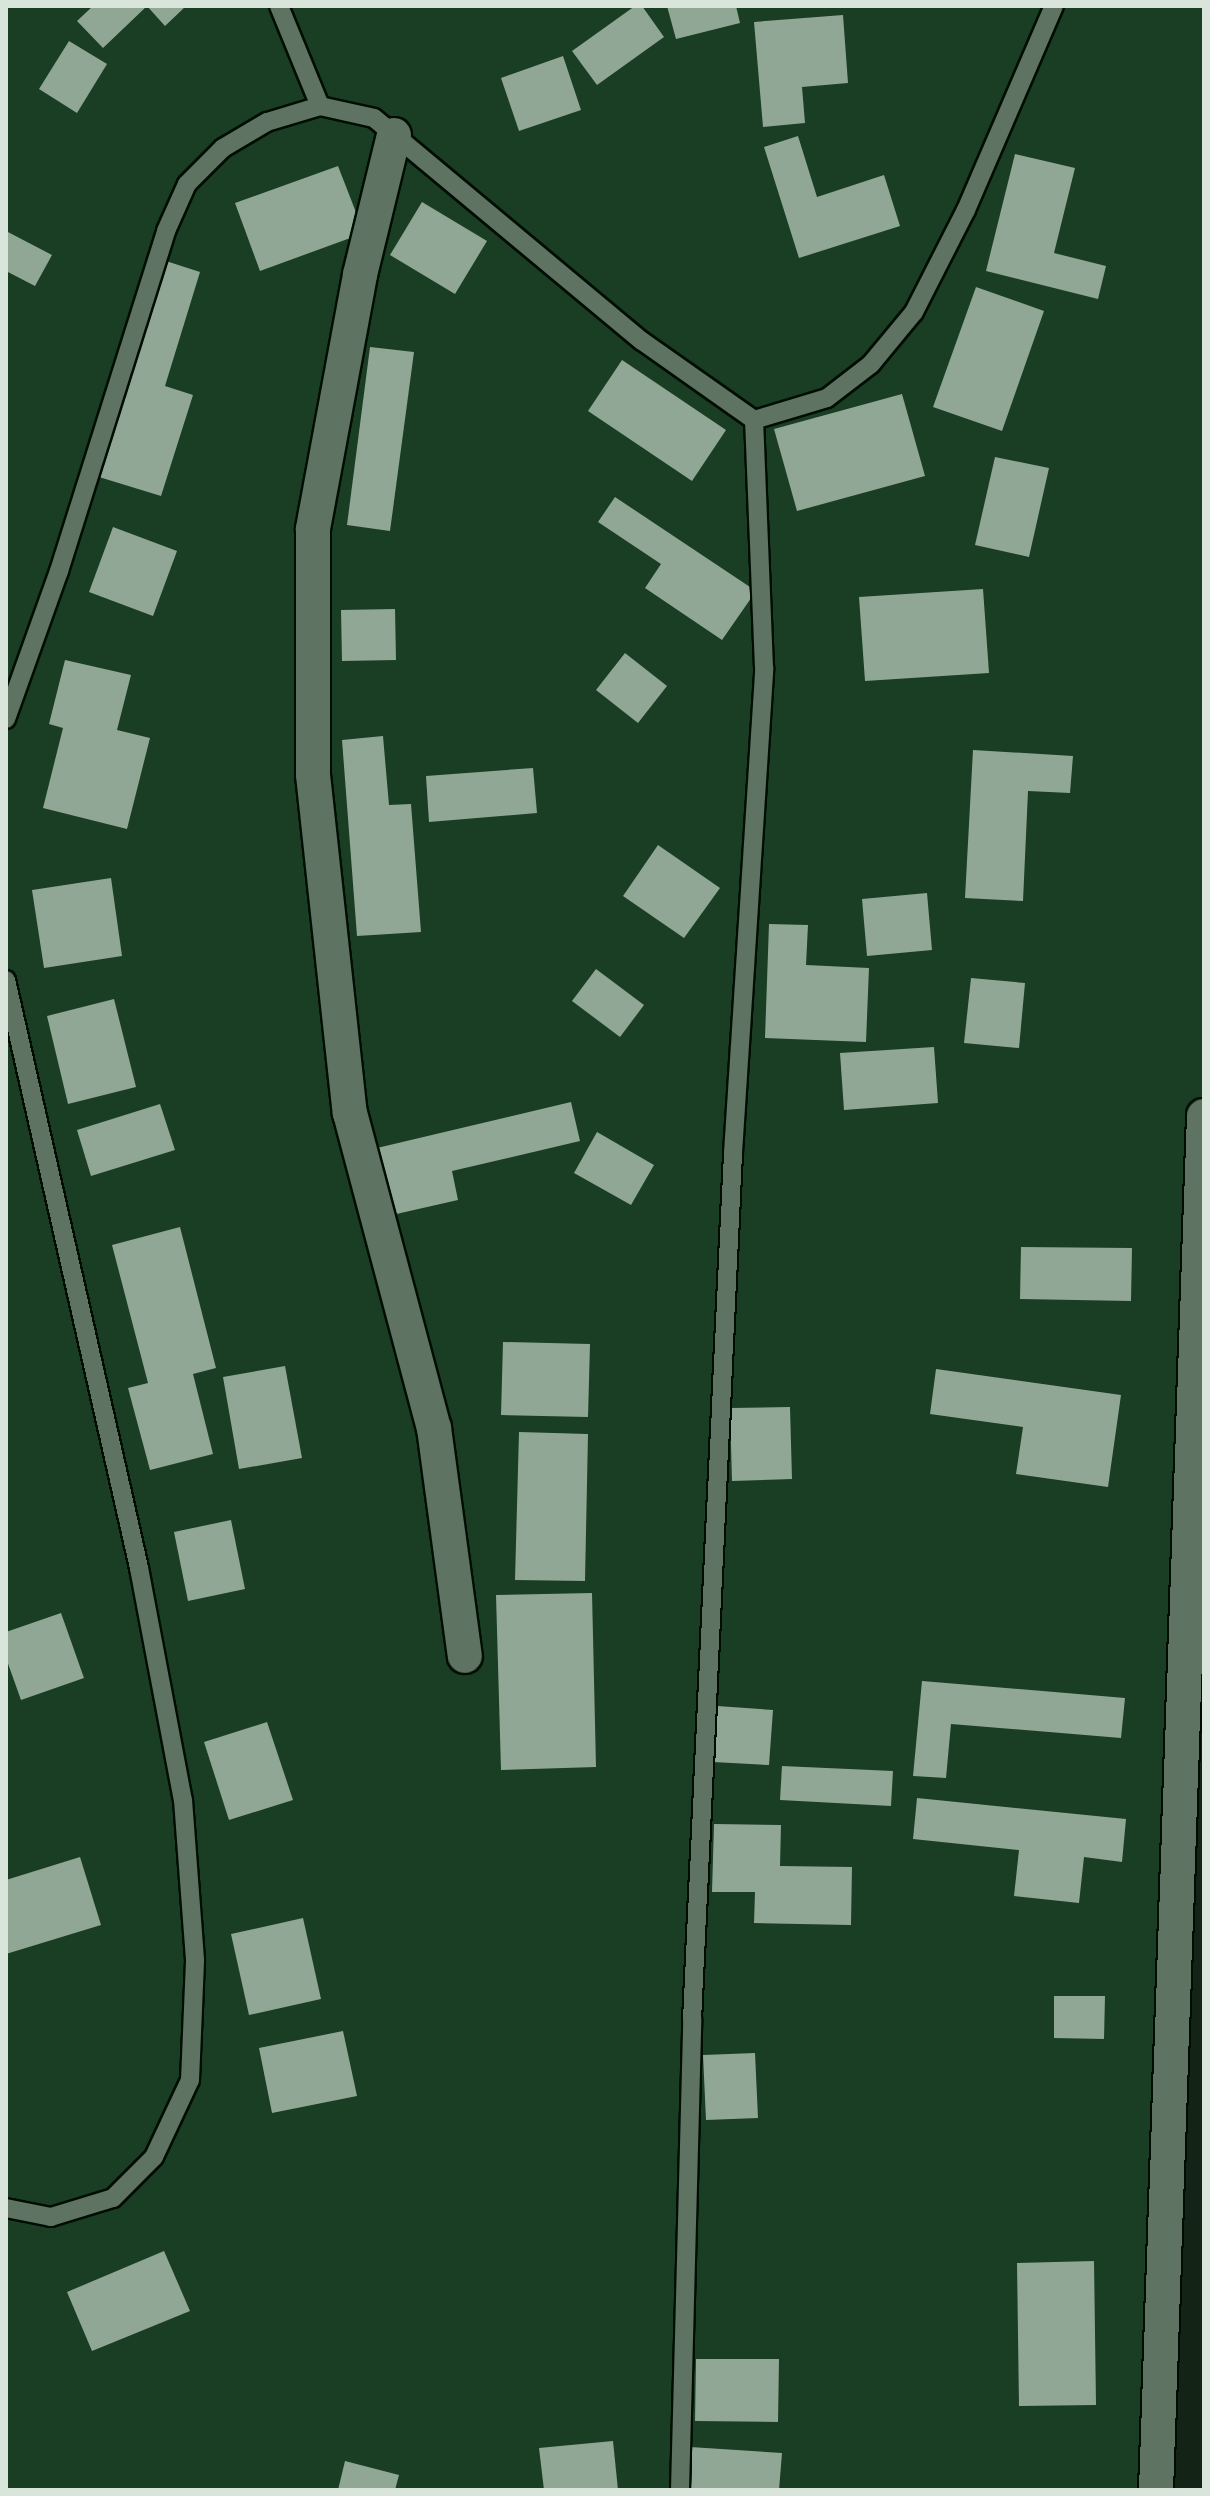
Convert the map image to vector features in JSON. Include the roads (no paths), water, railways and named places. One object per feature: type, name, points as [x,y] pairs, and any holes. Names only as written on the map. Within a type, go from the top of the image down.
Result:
[{"type":"street","points":[[394,135],[360,275],[313,529],[313,775],[350,1113],[434,1428],[465,1656]]},
{"type":"street","points":[[1156,2490],[1204,1116]]},
{"type":"lane","points":[[279,6],[320,106]]},
{"type":"lane","points":[[754,420],[827,398],[871,364],[914,312],[966,210],[1054,6]]},
{"type":"lane","points":[[6,719],[64,557],[166,231],[187,184],[223,148],[267,122],[320,106],[374,118],[642,341],[754,420]]},
{"type":"lane","points":[[680,2490],[692,2020],[733,1153],[764,668],[754,420]]},
{"type":"lane","points":[[6,980],[148,1615],[183,1800],[195,1961],[190,2080],[154,2157],[113,2198],[51,2217],[6,2208]]}]
